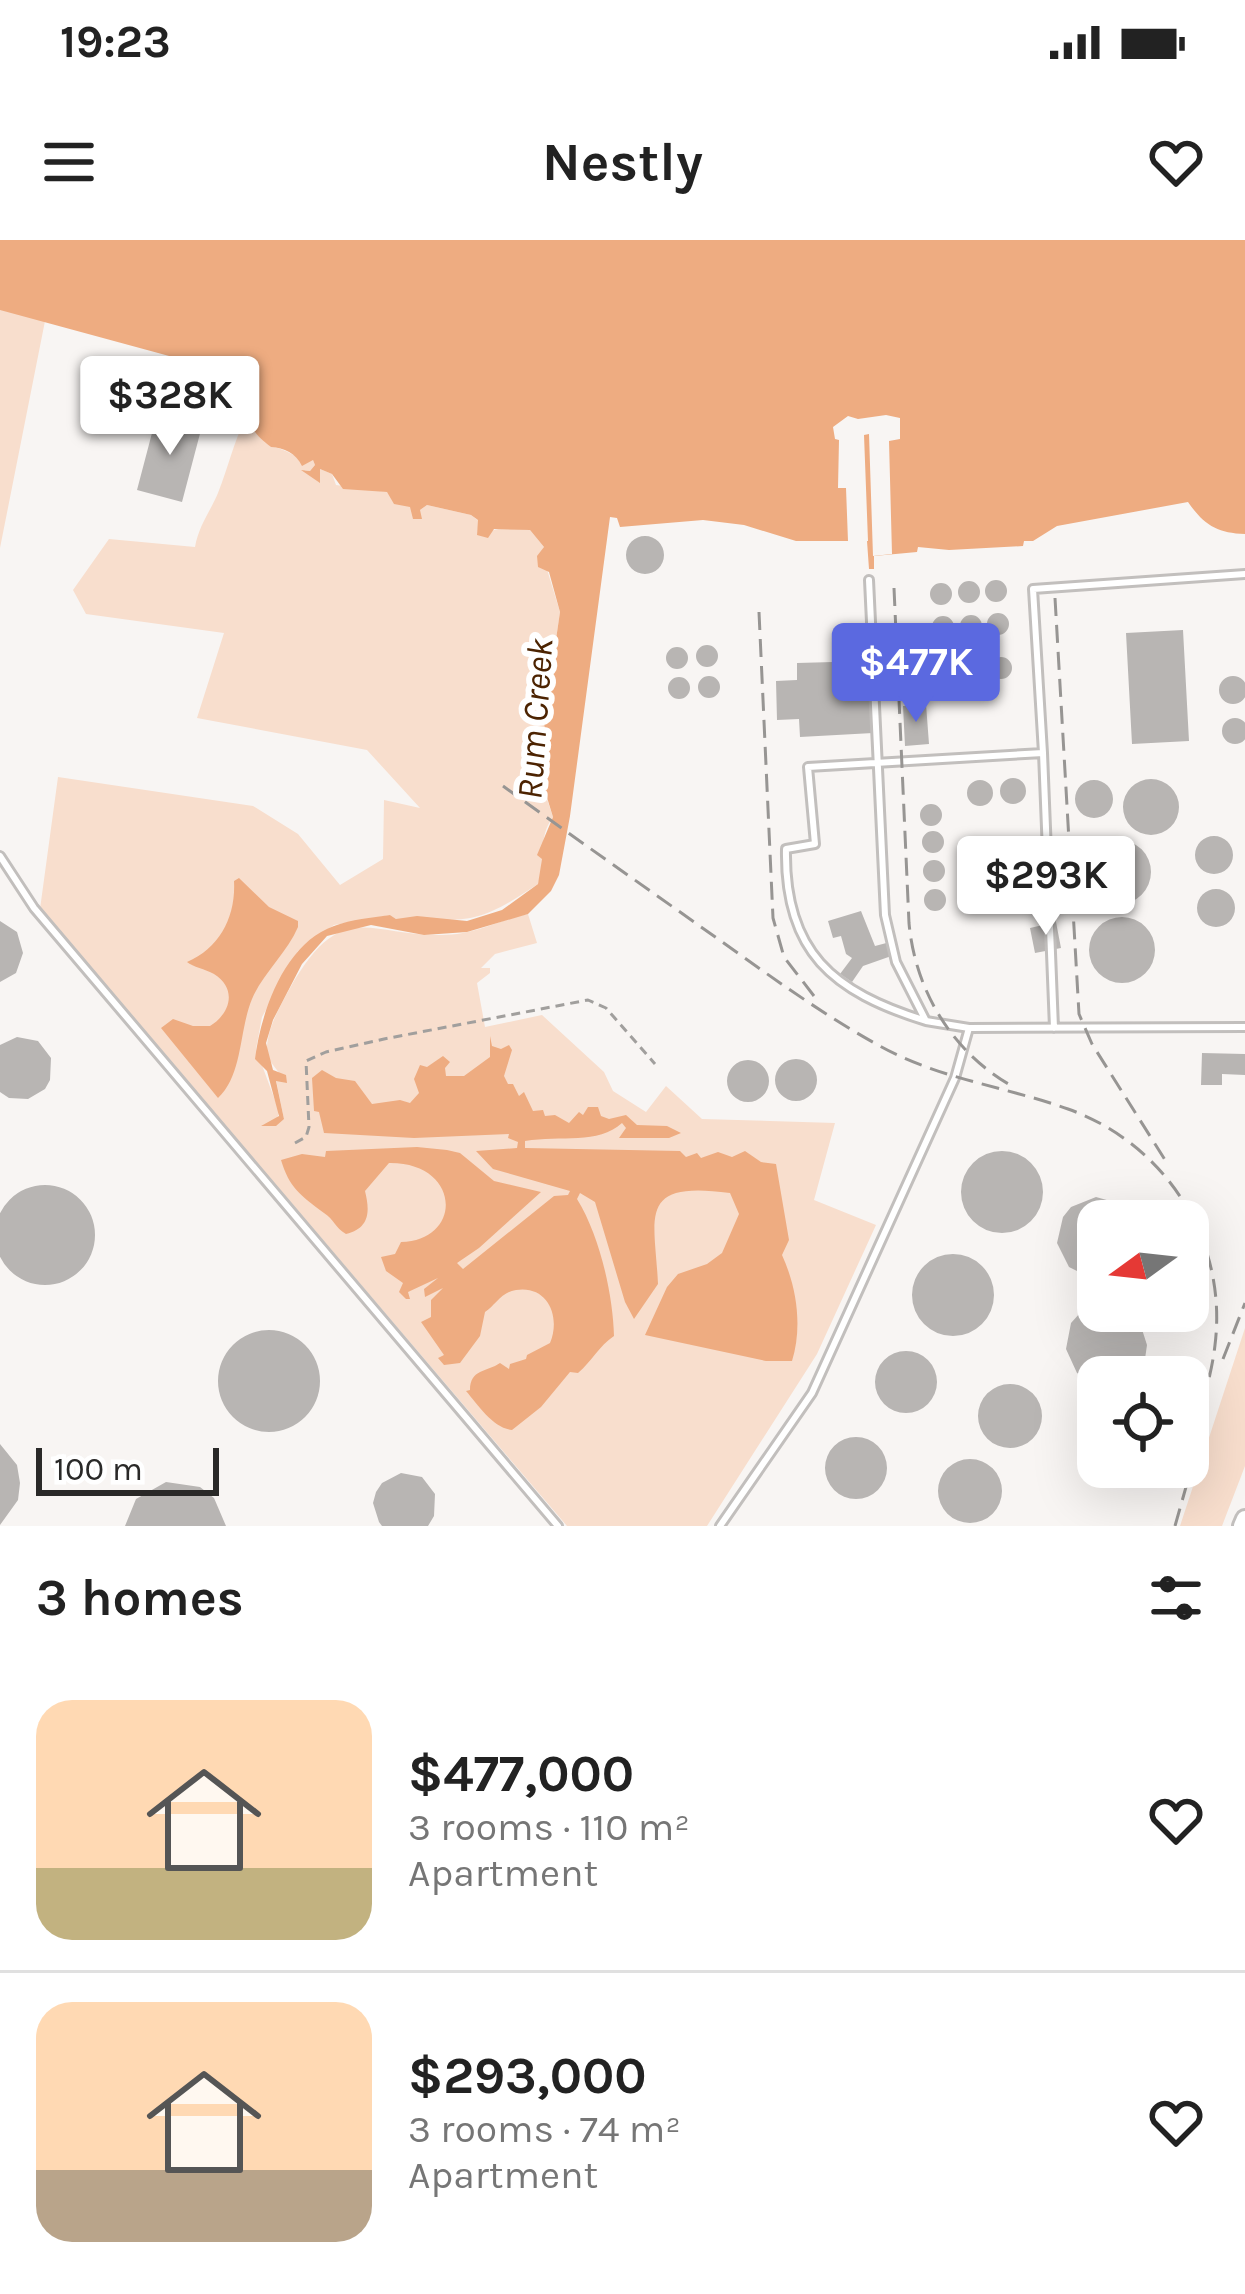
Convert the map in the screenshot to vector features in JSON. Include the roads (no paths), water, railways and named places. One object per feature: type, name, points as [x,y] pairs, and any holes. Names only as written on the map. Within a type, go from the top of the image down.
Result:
[{"type":"lane","points":[[1054,1028],[1033,589],[1245,574]]},
{"type":"lane","points":[[869,580],[885,914],[896,962],[926,1021]]},
{"type":"lane","points":[[1043,753],[808,767],[815,844],[786,849],[785,884],[797,926],[815,960],[845,988],[890,1010],[969,1028],[1245,1027]]},
{"type":"lane","points":[[0,856],[34,908],[558,1526]]},
{"type":"lane","points":[[720,1526],[812,1393],[955,1078],[969,1028]]},
{"type":"railway","points":[[894,588],[913,948],[929,996],[955,1038],[1012,1086]]},
{"type":"railway","points":[[1055,598],[1079,1014],[1092,1044],[1167,1163]]},
{"type":"railway","points":[[759,612],[773,918],[784,957],[814,996]]},
{"type":"railway","points":[[503,786],[856,1033],[924,1066],[1068,1109],[1134,1146],[1183,1201],[1200,1234],[1216,1306],[1209,1376]]},
{"type":"railway","points":[[1223,1359],[1245,1303]]},
{"type":"railway","points":[[1175,1526],[1186,1488]]},
{"type":"water label","name":"Rum Creek","points":[[534,719]]}]
